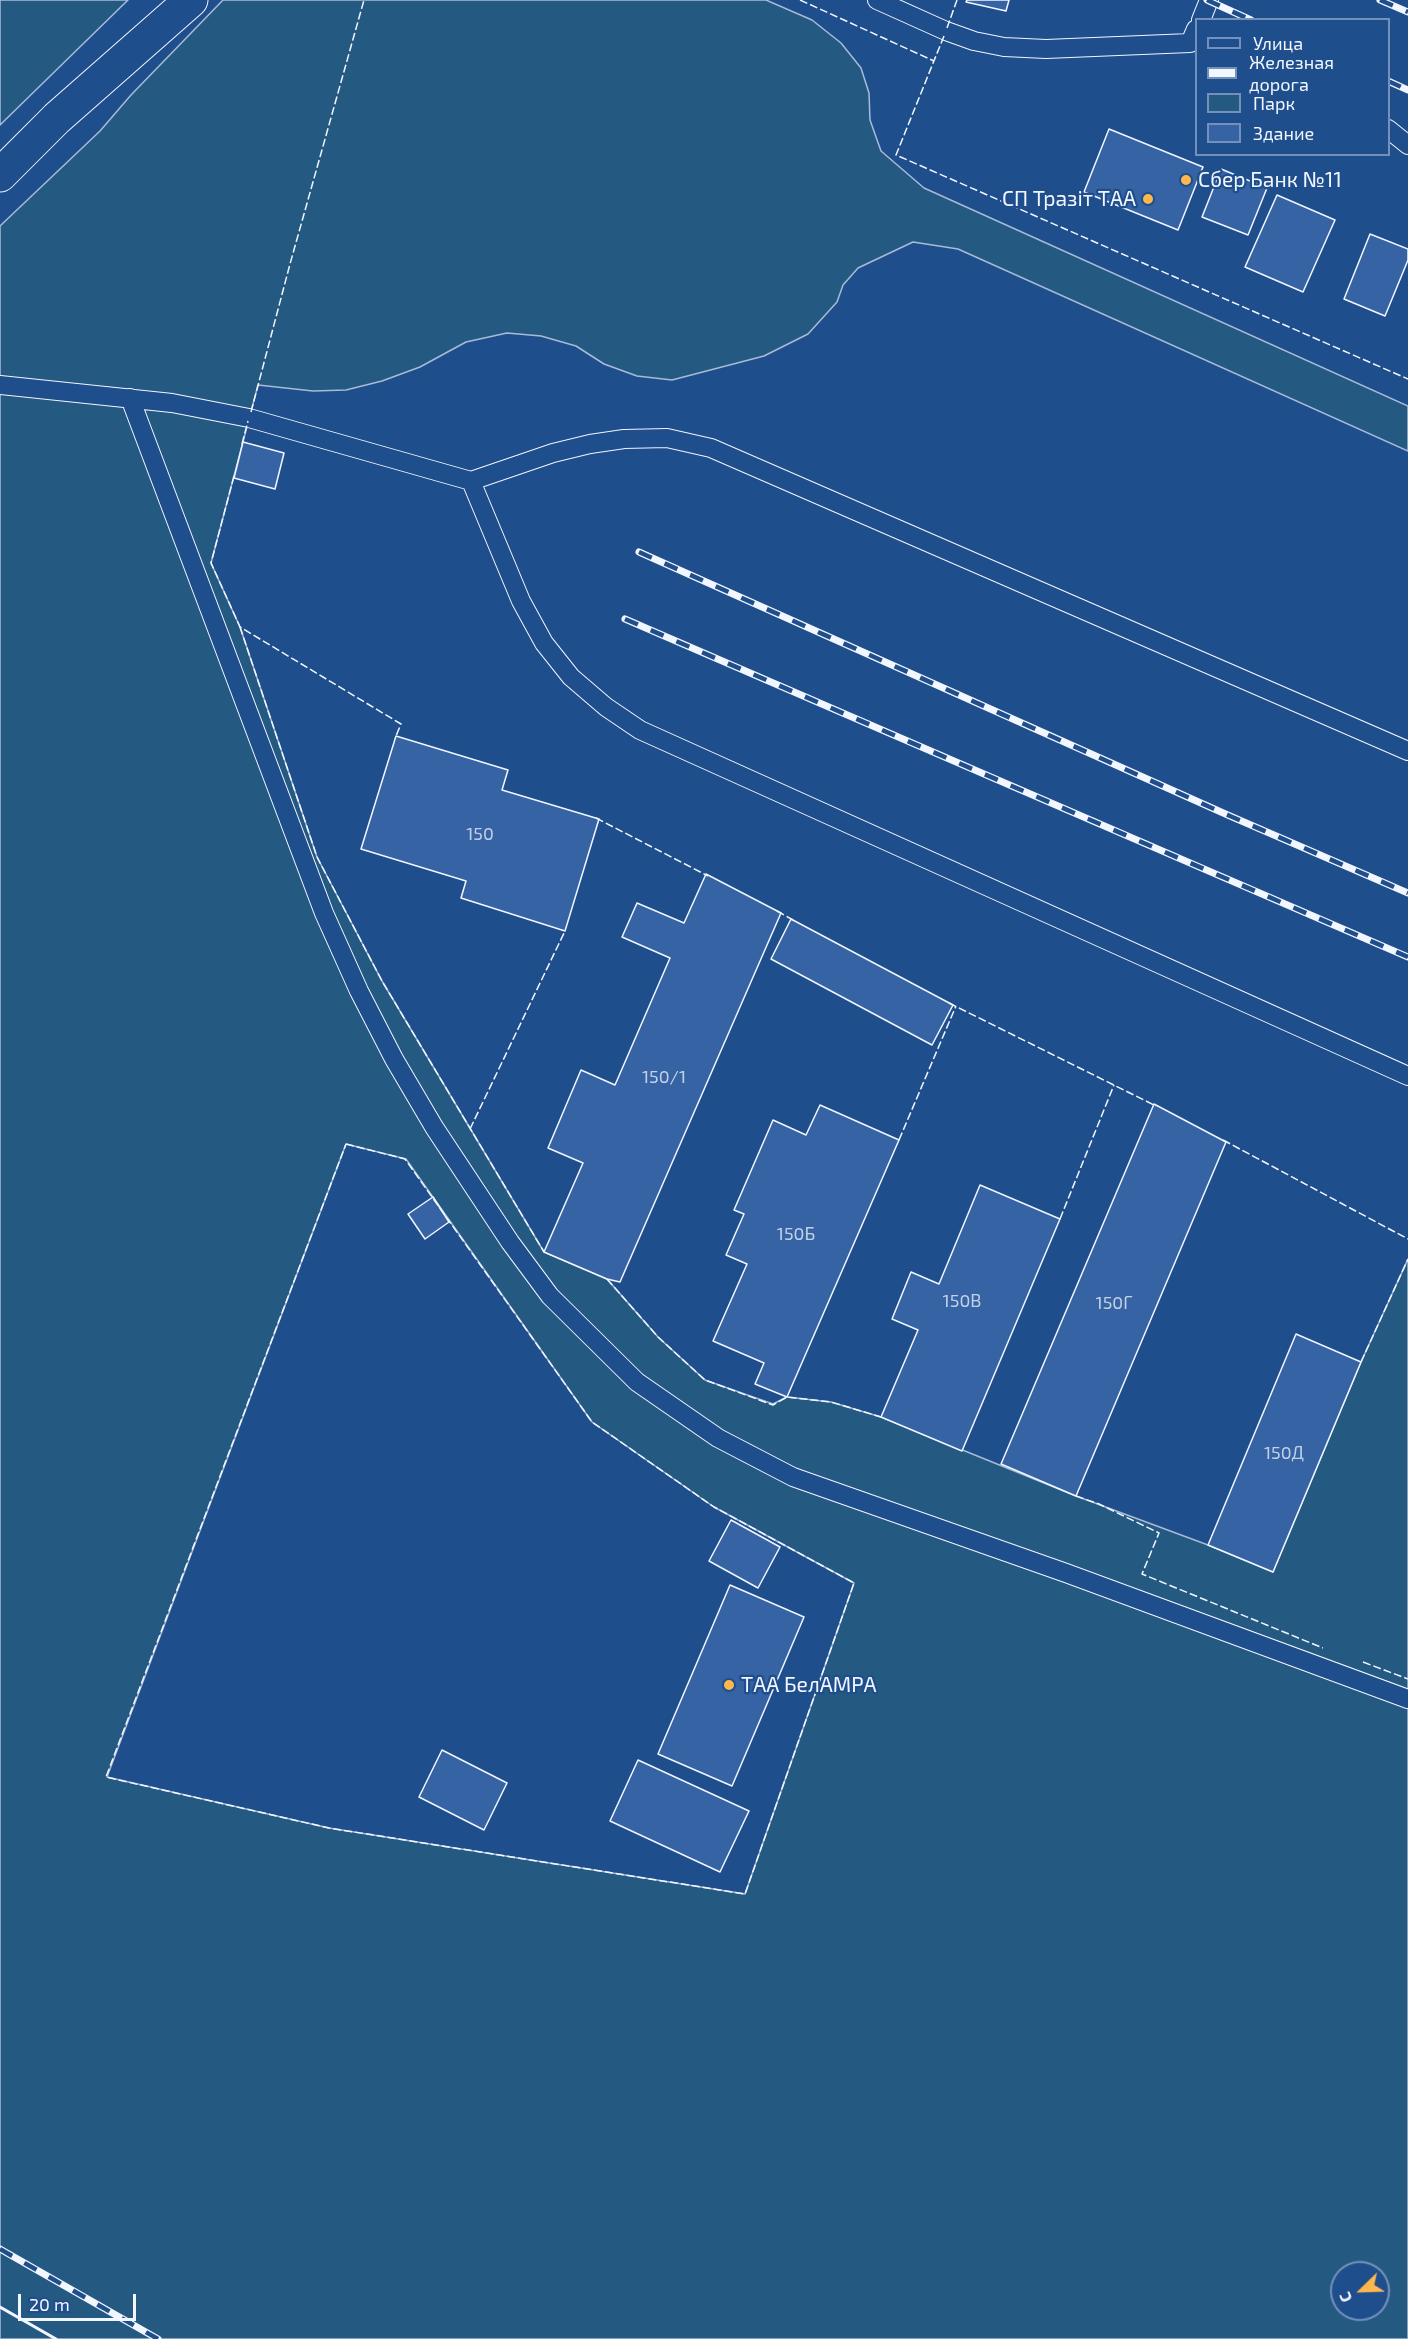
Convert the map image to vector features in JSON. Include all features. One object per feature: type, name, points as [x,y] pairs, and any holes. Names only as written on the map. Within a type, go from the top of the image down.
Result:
[{"type":"street","points":[[0,175],[57,118],[191,0]]},
{"type":"lane","points":[[877,0],[946,31],[974,41],[1004,47],[1046,49],[1194,39]]},
{"type":"lane","points":[[1202,18],[1209,0]]},
{"type":"lane","points":[[1390,130],[1408,145]]},
{"type":"lane","points":[[0,385],[172,403],[249,418],[471,481],[553,453],[624,439],[668,438],[711,448],[1408,751]]},
{"type":"lane","points":[[130,398],[324,913],[359,991],[394,1059],[434,1127],[510,1242],[550,1296],[565,1312],[637,1382],[717,1438],[793,1477],[1066,1573],[1408,1700]]},
{"type":"lane","points":[[471,481],[521,601],[544,643],[571,677],[606,708],[640,730],[1408,1076]]},
{"type":"green space","points":[[0,0],[128,0],[0,125]]},
{"type":"green space","points":[[223,0],[766,0],[812,20],[841,43],[861,68],[869,93],[870,120],[881,151],[924,188],[1408,406],[1408,451],[958,249],[913,242],[858,268],[843,285],[837,302],[808,334],[764,356],[672,380],[637,376],[604,364],[576,346],[541,336],[507,333],[466,342],[420,367],[382,381],[346,390],[313,391],[258,385],[211,563],[240,627],[317,857],[382,981],[544,1252],[607,1279],[658,1337],[705,1380],[773,1404],[787,1397],[831,1402],[881,1417],[1273,1572],[1361,1362],[1408,1259],[1408,2339],[0,2339],[0,226],[100,131],[131,95]],"holes":[[[346,1144],[406,1159],[592,1422],[714,1507],[854,1583],[745,1894],[329,1828],[107,1777]]]},
{"type":"building","points":[[967,0],[1009,0],[1006,11],[966,2]]},
{"type":"building","points":[[1109,129],[1203,167],[1178,230],[1084,192]]},
{"type":"building","points":[[1221,169],[1267,188],[1248,235],[1202,217]]},
{"type":"building","points":[[1277,195],[1335,220],[1303,292],[1245,267]]},
{"type":"building","points":[[1370,234],[1408,249],[1408,260],[1385,316],[1344,299]]},
{"type":"building","points":[[243,442],[284,453],[275,489],[234,478]]},
{"type":"building","points":[[396,736],[508,770],[502,790],[599,819],[565,931],[461,898],[466,881],[361,849]]},
{"type":"building","points":[[706,874],[781,913],[620,1282],[607,1279],[544,1252],[583,1163],[548,1148],[581,1070],[615,1085],[670,958],[622,937],[637,903],[684,923]]},
{"type":"building","points":[[791,919],[953,1005],[932,1045],[771,959]]},
{"type":"building","points":[[1154,1104],[1226,1142],[1076,1496],[1001,1464]]},
{"type":"building","points":[[820,1105],[899,1140],[787,1397],[755,1384],[764,1363],[713,1341],[747,1264],[726,1255],[744,1214],[734,1210],[773,1120],[806,1135]]},
{"type":"building","points":[[980,1185],[1060,1219],[962,1451],[881,1417],[918,1330],[892,1319],[911,1272],[939,1284]]},
{"type":"building","points":[[433,1197],[449,1222],[425,1239],[408,1214]]},
{"type":"building","points":[[1296,1334],[1361,1362],[1273,1572],[1208,1545]]},
{"type":"building","points":[[731,1520],[780,1547],[758,1588],[709,1561]]},
{"type":"building","points":[[730,1585],[804,1617],[732,1786],[658,1754]]},
{"type":"building","points":[[442,1750],[507,1783],[484,1830],[419,1797]]},
{"type":"building","points":[[638,1760],[749,1811],[720,1872],[610,1821]]},
{"type":"railway","points":[[1207,0],[1247,18]]},
{"type":"railway","points":[[1380,0],[1408,12]]},
{"type":"railway","points":[[1390,82],[1408,90]]},
{"type":"railway","points":[[639,552],[1408,893]]},
{"type":"railway","points":[[625,619],[1408,957]]},
{"type":"railway","points":[[0,2249],[158,2339]]},
{"type":"fence","points":[[251,412],[364,0]]},
{"type":"fence","points":[[800,0],[934,61]]},
{"type":"fence","points":[[947,28],[957,0]]},
{"type":"fence","points":[[944,36],[896,155],[1408,379]]},
{"type":"fence","points":[[242,444],[248,421]]},
{"type":"fence","points":[[234,476],[211,563],[240,627],[401,724],[397,736]]},
{"type":"fence","points":[[240,627],[317,857],[382,981],[544,1252]]},
{"type":"fence","points":[[596,818],[708,876]]},
{"type":"fence","points":[[777,911],[793,920]]},
{"type":"fence","points":[[470,1129],[565,931]]},
{"type":"fence","points":[[949,1003],[1156,1106]]},
{"type":"fence","points":[[899,1140],[956,1006]]},
{"type":"fence","points":[[1060,1219],[1114,1085]]},
{"type":"fence","points":[[1223,1140],[1408,1239]]},
{"type":"fence","points":[[346,1144],[405,1159],[592,1422],[714,1507],[854,1583],[745,1894],[329,1828],[106,1777],[346,1144]]},
{"type":"fence","points":[[1361,1362],[1408,1259]]},
{"type":"fence","points":[[607,1279],[658,1337],[705,1380],[773,1405],[787,1397],[831,1402],[881,1417]]},
{"type":"fence","points":[[1076,1496],[1099,1504],[1159,1533],[1142,1574],[1323,1648]]},
{"type":"fence","points":[[1363,1662],[1408,1679]]},
{"type":"wall","points":[[0,2307],[56,2339]]},
{"type":"place","name":"Сбер Банк №11","points":[[1186,180]]},
{"type":"place","name":"СП Тразіт ТАА","points":[[1148,199]]},
{"type":"place","name":"ТАА БелАМРА","points":[[729,1685]]}]
